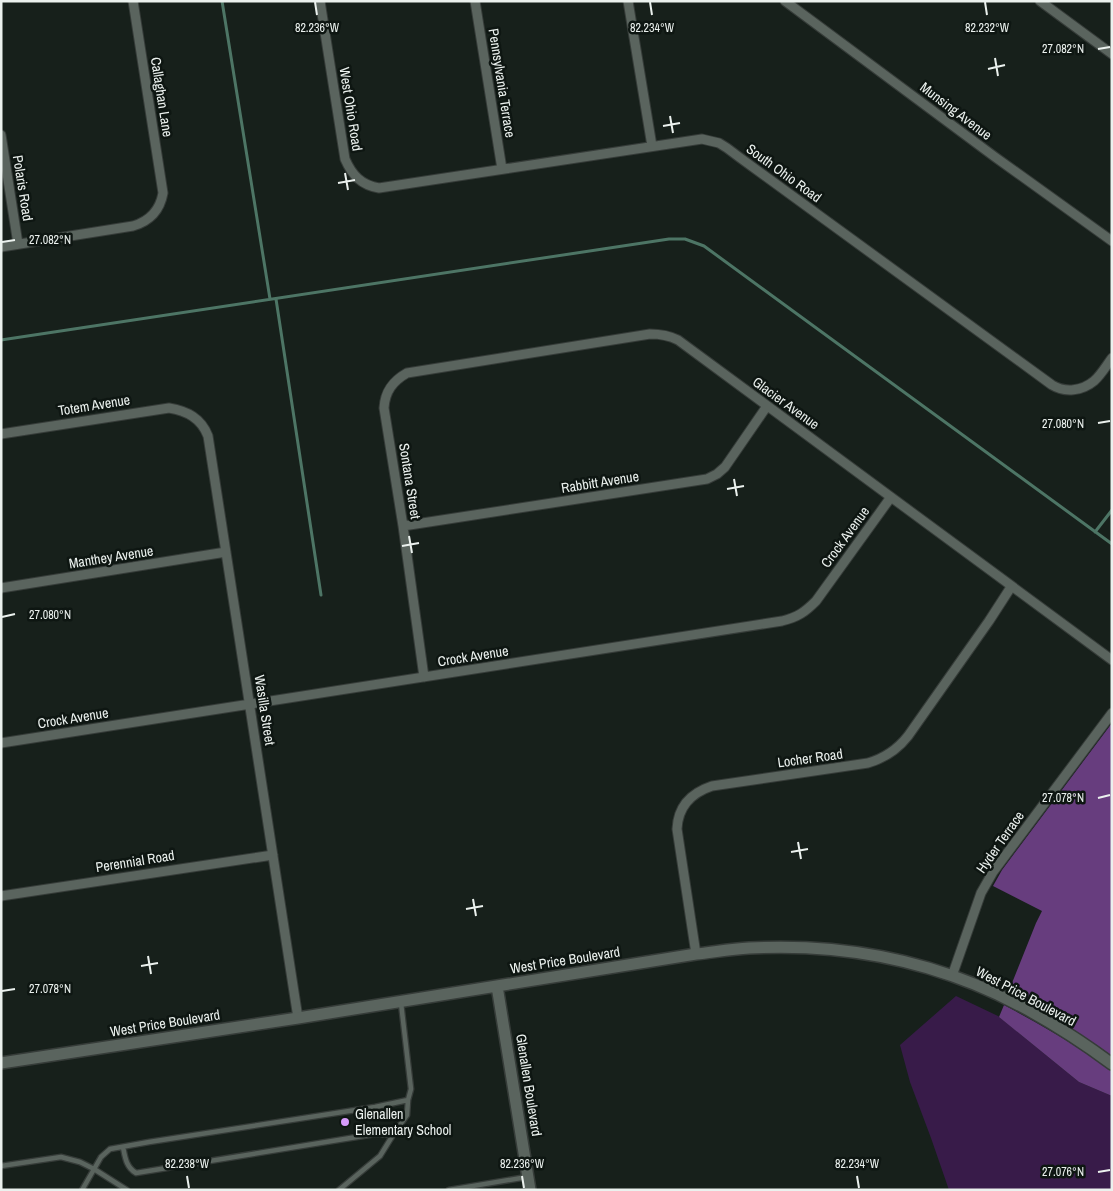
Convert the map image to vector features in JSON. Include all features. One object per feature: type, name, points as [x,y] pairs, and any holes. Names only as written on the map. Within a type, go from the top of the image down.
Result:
[{"type":"street","name":"Callaghan Lane","points":[[18,244],[133,226],[149,219],[156,211],[163,193],[133,1]]},
{"type":"street","name":"West Ohio Road","points":[[320,1],[345,159],[350,170],[364,183],[379,188],[425,181]]},
{"type":"street","name":"Pennsylvania Terrace","points":[[475,1],[502,169]]},
{"type":"street","points":[[628,1],[652,146]]},
{"type":"street","name":"Munsing Avenue","points":[[785,1],[995,157],[1112,241]]},
{"type":"street","points":[[1040,1],[1112,54]]},
{"type":"street","name":"Polaris Road","points":[[1,135],[18,244]]},
{"type":"street","name":"South Ohio Road","points":[[425,181],[702,139],[719,143],[1052,386],[1067,390],[1085,387],[1095,380],[1112,358]]},
{"type":"street","points":[[1,246],[18,244]]},
{"type":"street","name":"Glacier Avenue","points":[[394,382],[407,373],[513,355],[650,334],[669,336],[678,340],[1112,660]]},
{"type":"street","name":"Sontana Street","points":[[394,382],[388,391],[384,408],[424,677]]},
{"type":"street","name":"Rabbitt Avenue","points":[[403,526],[707,479],[726,467],[767,406]]},
{"type":"street","name":"Totem Avenue","points":[[1,434],[162,408],[180,410],[190,414]]},
{"type":"street","name":"Wasilla Street","points":[[190,414],[200,422],[208,436],[298,1018]]},
{"type":"street","name":"Crock Avenue","points":[[1,743],[794,618],[806,611],[816,601],[891,497]]},
{"type":"street","name":"Manthey Avenue","points":[[1,588],[226,552]]},
{"type":"street","name":"Locher Road","points":[[696,954],[677,829],[680,813],[685,803],[693,794],[712,786],[868,763],[892,753],[908,736],[990,621],[1011,587]]},
{"type":"street","name":"Hyder Terrace","points":[[952,976],[979,900],[993,872],[1112,713]]},
{"type":"street","name":"Perennial Road","points":[[1,896],[273,855]]},
{"type":"street","name":"West Price Boulevard","points":[[1,1063],[298,1018],[696,954],[749,948],[800,948],[873,955],[921,966],[974,984],[1048,1021],[1094,1050],[1112,1064]]},
{"type":"street","name":"Glenallen Boulevard","points":[[498,986],[530,1190]]},
{"type":"lane","points":[[339,1190],[380,1156],[407,1115],[408,1100],[412,1089],[400,1001]]},
{"type":"lane","points":[[82,1190],[101,1157],[110,1149],[375,1108],[408,1100]]},
{"type":"lane","points":[[123,1147],[127,1164],[136,1173],[375,1134],[393,1134]]},
{"type":"lane","points":[[1,1166],[61,1157],[80,1162],[127,1190]]},
{"type":"lane","points":[[449,1190],[528,1177]]},
{"type":"shaded area","points":[[1112,723],[1112,1056],[1035,1007],[1008,993],[1042,911],[993,886],[1002,870]]},
{"type":"shaded area","points":[[956,996],[998,1016],[1079,1082],[1112,1096],[1112,1190],[949,1190],[910,1082],[900,1045]]},
{"type":"shaded area","points":[[1004,1005],[1059,1036],[1112,1071],[1112,1096],[1079,1082],[999,1017]]},
{"type":"waterway","points":[[222,1],[270,299]]},
{"type":"waterway","points":[[1,340],[669,239],[685,239],[704,246],[1112,544]]},
{"type":"waterway","points":[[276,299],[321,595]]},
{"type":"waterway","points":[[1095,532],[1112,510]]},
{"type":"place","name":"Glenallen Elementary School","points":[[345,1122]]}]
